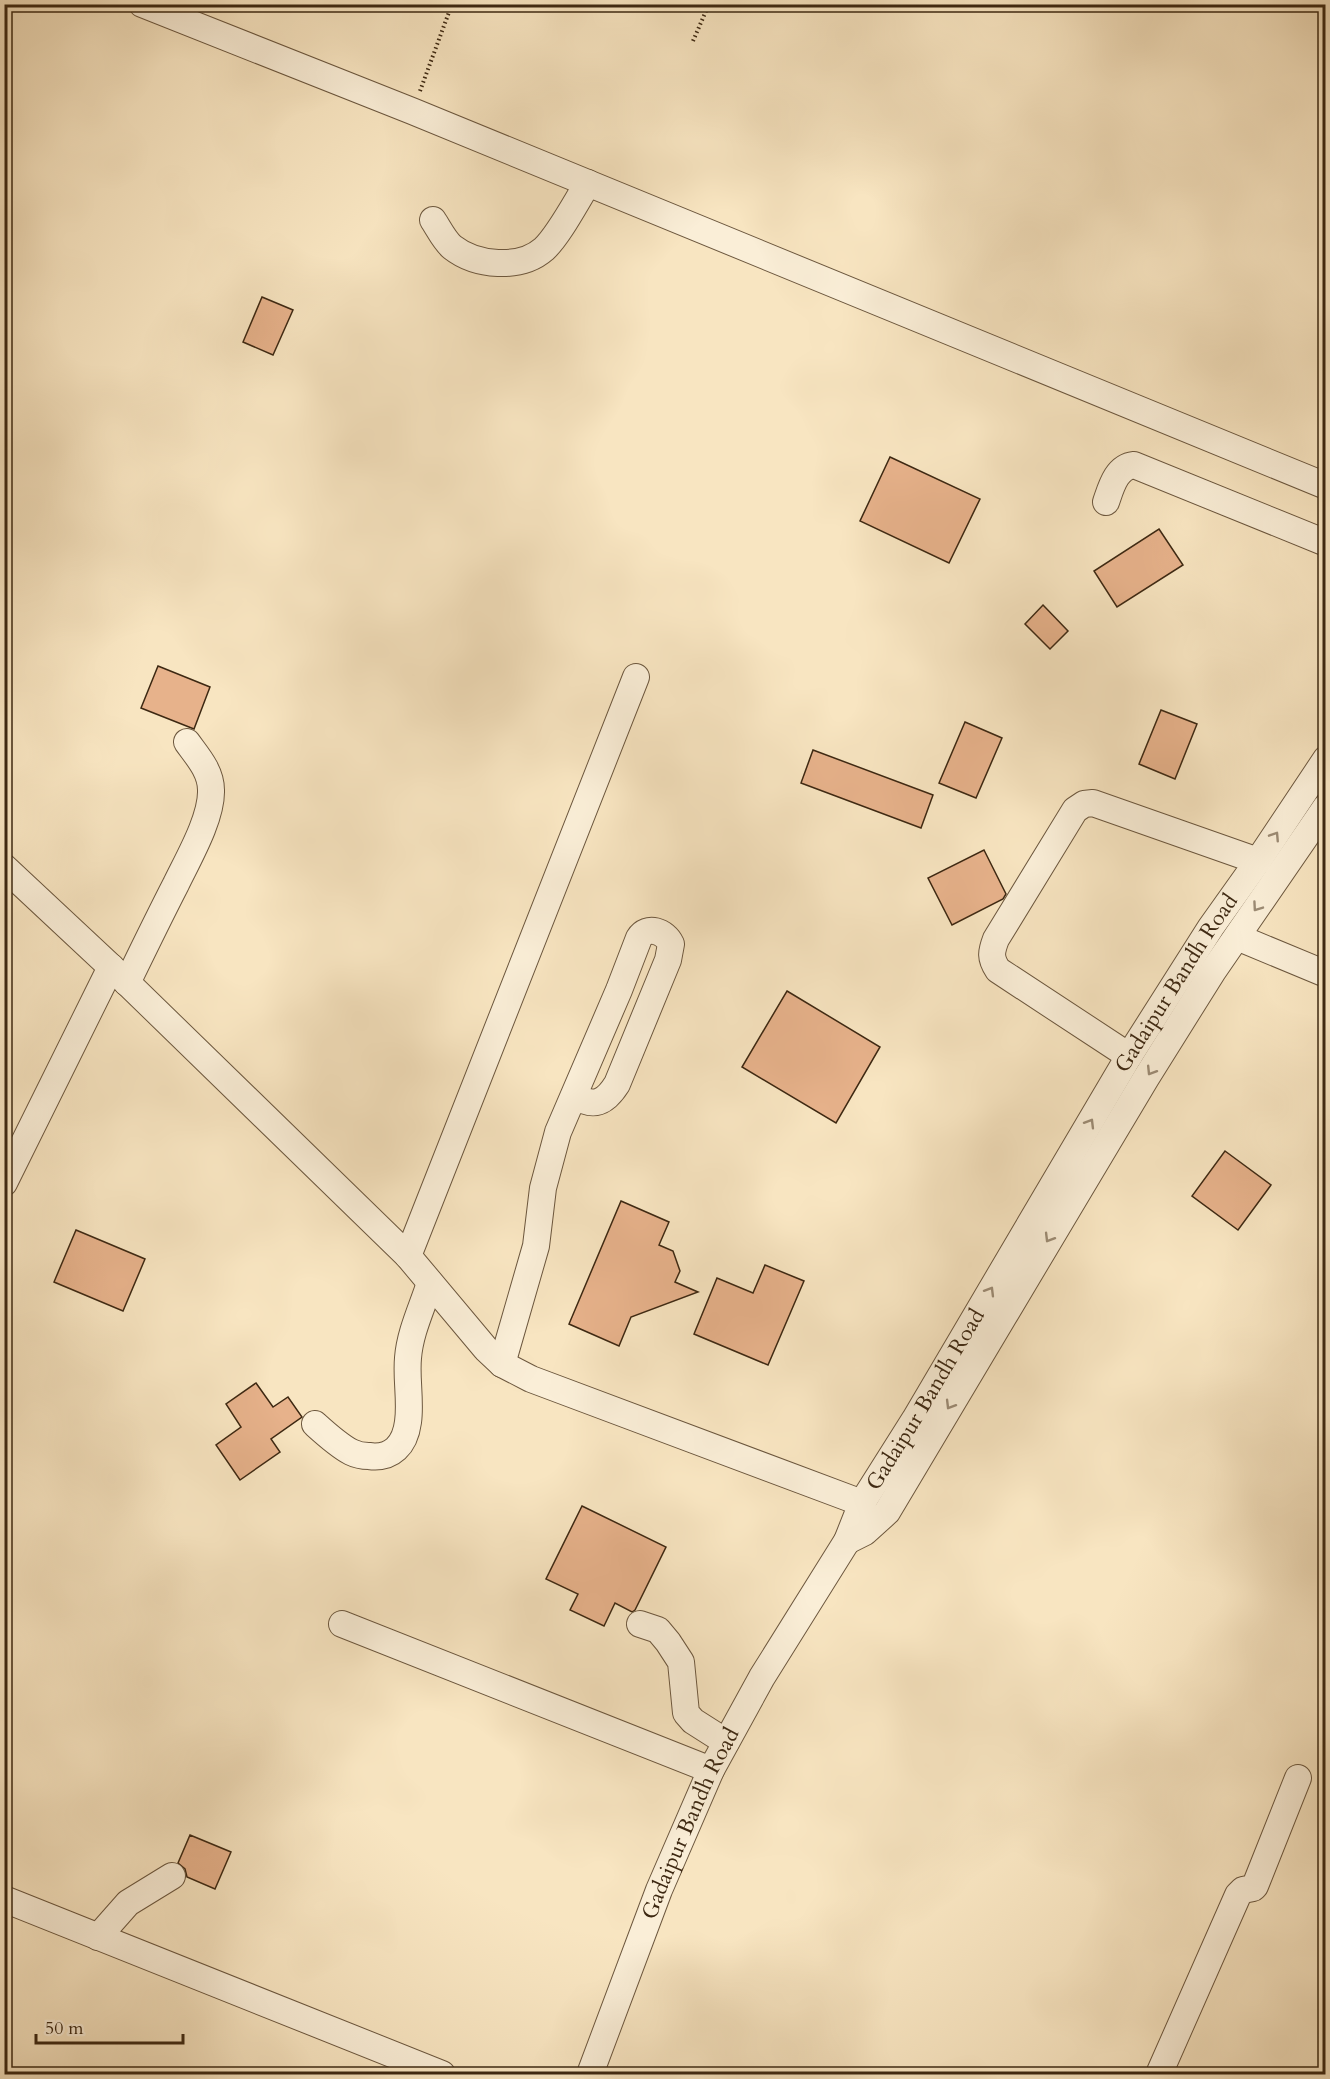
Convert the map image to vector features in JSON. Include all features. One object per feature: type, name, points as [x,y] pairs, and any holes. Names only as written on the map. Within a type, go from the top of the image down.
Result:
[{"type":"street","points":[[142,4],[412,111],[1326,486]]},
{"type":"street","points":[[433,220],[450,246],[467,255],[488,262],[503,263],[521,260],[535,255],[551,241],[588,183]]},
{"type":"street","points":[[1106,502],[1113,482],[1123,470],[1134,465],[1326,543]]},
{"type":"street","points":[[408,1256],[636,677]]},
{"type":"street","points":[[4,1183],[119,975],[192,850],[203,825],[211,789],[203,763],[187,742]]},
{"type":"street","name":"Gadaipur Bandh Road","points":[[590,2074],[659,1890],[711,1770],[762,1677],[847,1541],[862,1503],[915,1419],[1130,1056],[1211,927],[1326,759]]},
{"type":"street","points":[[1130,1056],[998,970],[992,960],[991,952],[996,939],[1075,810],[1084,804],[1093,803],[1258,861]]},
{"type":"street","points":[[847,1541],[866,1532],[887,1512],[1140,1088],[1213,971],[1326,807]]},
{"type":"street","points":[[4,867],[119,975],[408,1256],[486,1349],[502,1364],[531,1379],[862,1503]]},
{"type":"street","points":[[502,1364],[536,1246],[543,1188],[558,1132],[639,938],[647,930],[653,930],[666,936],[671,944],[668,960],[612,1092],[603,1100],[592,1104],[574,1096]]},
{"type":"street","points":[[1237,937],[1326,974]]},
{"type":"street","points":[[315,1424],[343,1448],[356,1455],[386,1456],[396,1451],[403,1441],[408,1424],[408,1360],[411,1340],[430,1283]]},
{"type":"street","points":[[342,1624],[711,1770]]},
{"type":"street","points":[[640,1624],[658,1630],[681,1662],[686,1713],[693,1721],[726,1742]]},
{"type":"street","points":[[1159,2074],[1238,1895],[1243,1890],[1255,1886],[1298,1778]]},
{"type":"street","points":[[98,1937],[128,1903],[172,1876]]},
{"type":"street","points":[[4,1899],[442,2074]]},
{"type":"path","points":[[412,111],[452,4]]},
{"type":"path","points":[[693,41],[710,4]]},
{"type":"building","points":[[262,297],[293,310],[273,355],[243,342]]},
{"type":"building","points":[[890,457],[980,499],[949,563],[860,521]]},
{"type":"building","points":[[1159,529],[1183,565],[1117,607],[1094,571]]},
{"type":"building","points":[[1043,605],[1068,631],[1050,649],[1025,624]]},
{"type":"building","points":[[158,666],[210,687],[194,729],[141,708]]},
{"type":"building","points":[[1161,710],[1197,724],[1175,779],[1139,764]]},
{"type":"building","points":[[965,722],[1002,738],[976,798],[939,783]]},
{"type":"building","points":[[813,750],[933,795],[921,828],[801,783]]},
{"type":"building","points":[[984,850],[1006,894],[1003,899],[952,925],[928,878]]},
{"type":"building","points":[[787,991],[880,1047],[836,1123],[742,1067]]},
{"type":"building","points":[[1225,1151],[1271,1185],[1238,1230],[1192,1196]]},
{"type":"building","points":[[621,1201],[669,1222],[659,1245],[673,1251],[680,1271],[675,1282],[698,1292],[631,1317],[619,1346],[569,1324]]},
{"type":"building","points":[[76,1230],[145,1259],[123,1311],[54,1282]]},
{"type":"building","points":[[765,1265],[804,1281],[768,1365],[694,1334],[717,1278],[753,1293]]},
{"type":"building","points":[[256,1383],[273,1407],[288,1397],[302,1417],[271,1439],[280,1452],[240,1480],[216,1445],[241,1427],[226,1404]]},
{"type":"building","points":[[582,1506],[666,1547],[635,1610],[632,1612],[615,1603],[604,1626],[570,1610],[578,1594],[546,1579]]},
{"type":"building","points":[[190,1835],[231,1852],[215,1889],[187,1877],[185,1869],[178,1863]]}]
